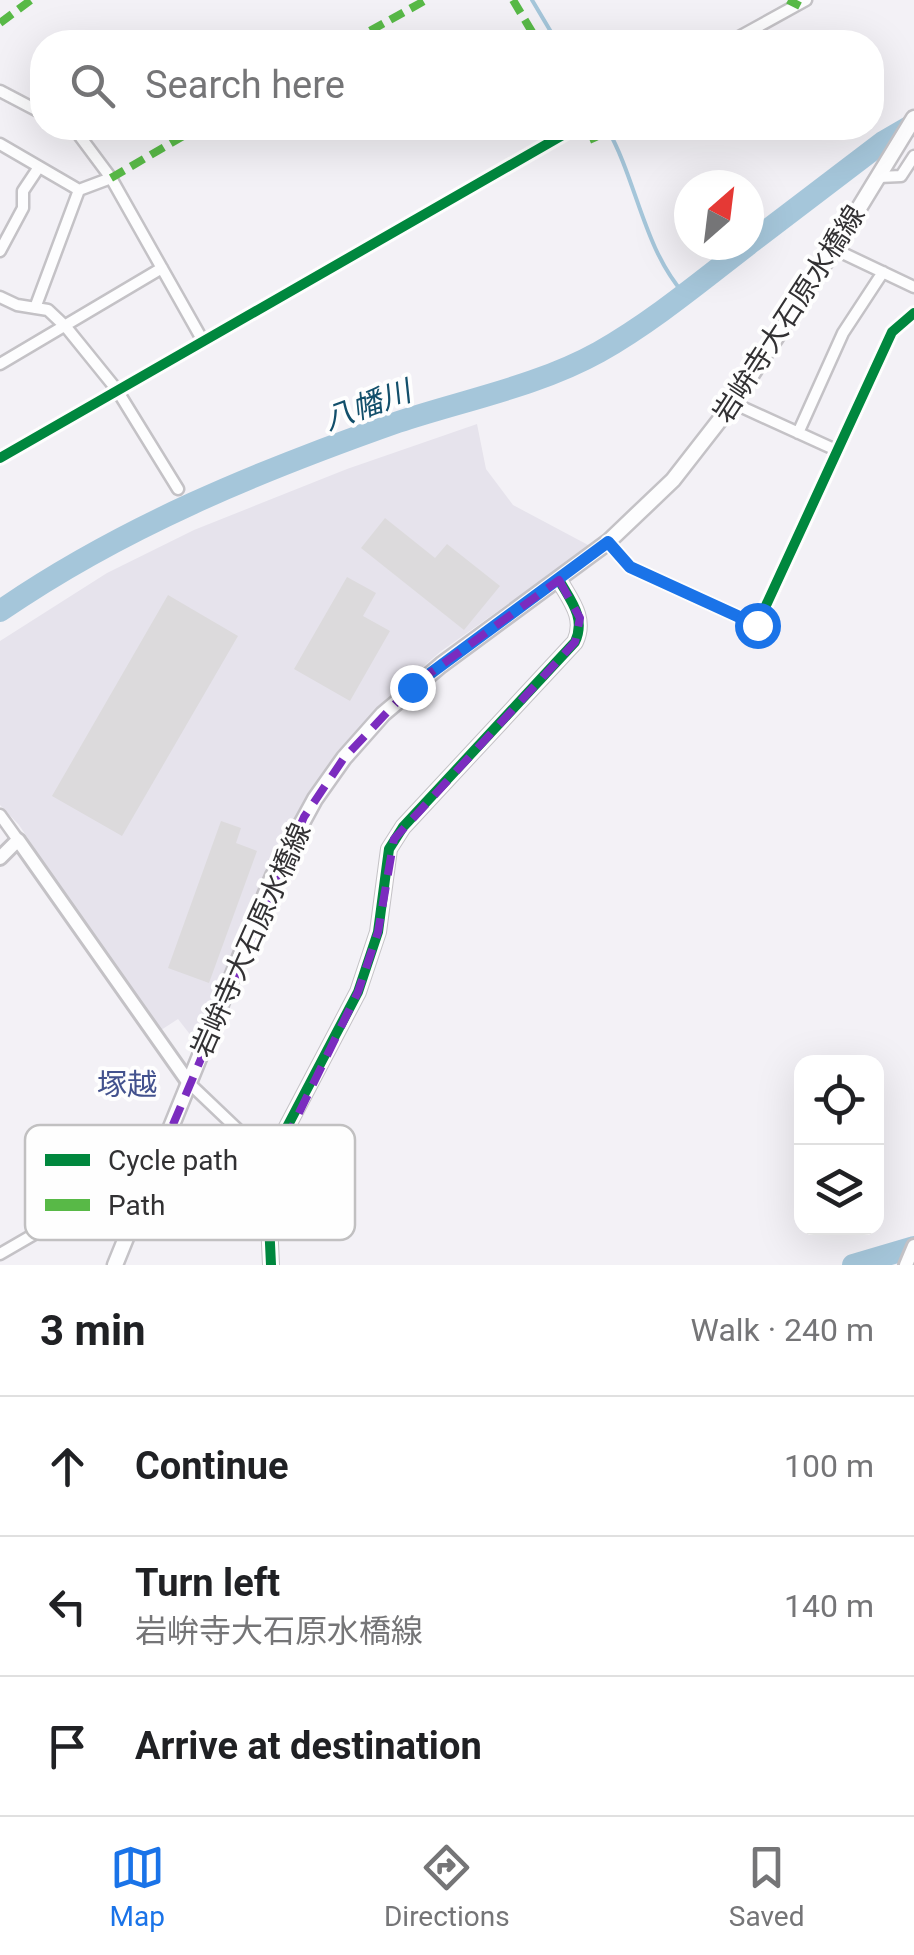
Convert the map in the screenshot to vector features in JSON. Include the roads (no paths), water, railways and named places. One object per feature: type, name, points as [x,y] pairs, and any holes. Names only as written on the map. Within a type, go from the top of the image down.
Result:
[{"type":"main road","name":"岩峅寺大石原水橋線","points":[[172,1125],[273,876],[304,817],[344,758],[412,687],[608,542],[673,480],[733,403],[914,118]]},
{"type":"main road","name":"岩峅寺大石原水橋線","points":[[115,1265],[125,1240]]},
{"type":"street","points":[[752,30],[806,0]]},
{"type":"street","points":[[0,91],[30,107]]},
{"type":"street","points":[[83,140],[111,178],[202,341]]},
{"type":"street","points":[[0,458],[555,140]]},
{"type":"street","points":[[0,144],[80,190]]},
{"type":"street","points":[[883,172],[901,176],[914,156]]},
{"type":"street","points":[[0,251],[23,208],[24,190],[40,167]]},
{"type":"street","points":[[35,308],[80,190],[111,178]]},
{"type":"street","points":[[834,249],[914,286]]},
{"type":"street","points":[[0,364],[162,268]]},
{"type":"street","points":[[798,432],[843,333],[883,272]]},
{"type":"street","points":[[0,297],[17,306],[48,310],[66,327],[117,390],[178,489]]},
{"type":"street","points":[[608,542],[630,567],[757,625],[892,332],[914,314]]},
{"type":"street","points":[[733,403],[836,450]]},
{"type":"street","points":[[288,1125],[358,992],[378,932],[386,865],[394,839],[575,642],[580,618],[558,580]]},
{"type":"street","points":[[0,815],[189,1083],[233,1125]]},
{"type":"street","points":[[0,858],[18,840]]},
{"type":"street","points":[[0,1254],[25,1240]]},
{"type":"street","points":[[269,1240],[270,1265]]},
{"type":"street","points":[[906,1265],[914,1246]]},
{"type":"waterway","points":[[532,0],[550,30]]},
{"type":"waterway","name":"八幡川","points":[[764,233],[883,142],[914,124]]},
{"type":"waterway","points":[[613,140],[659,256],[684,294]]},
{"type":"waterway","name":"八幡川","points":[[0,611],[94,553],[243,481],[398,422],[576,364],[638,328],[728,260]]},
{"type":"waterway","points":[[853,1265],[914,1247]]},
{"type":"district","name":"塚越","points":[[127,1084]]}]
